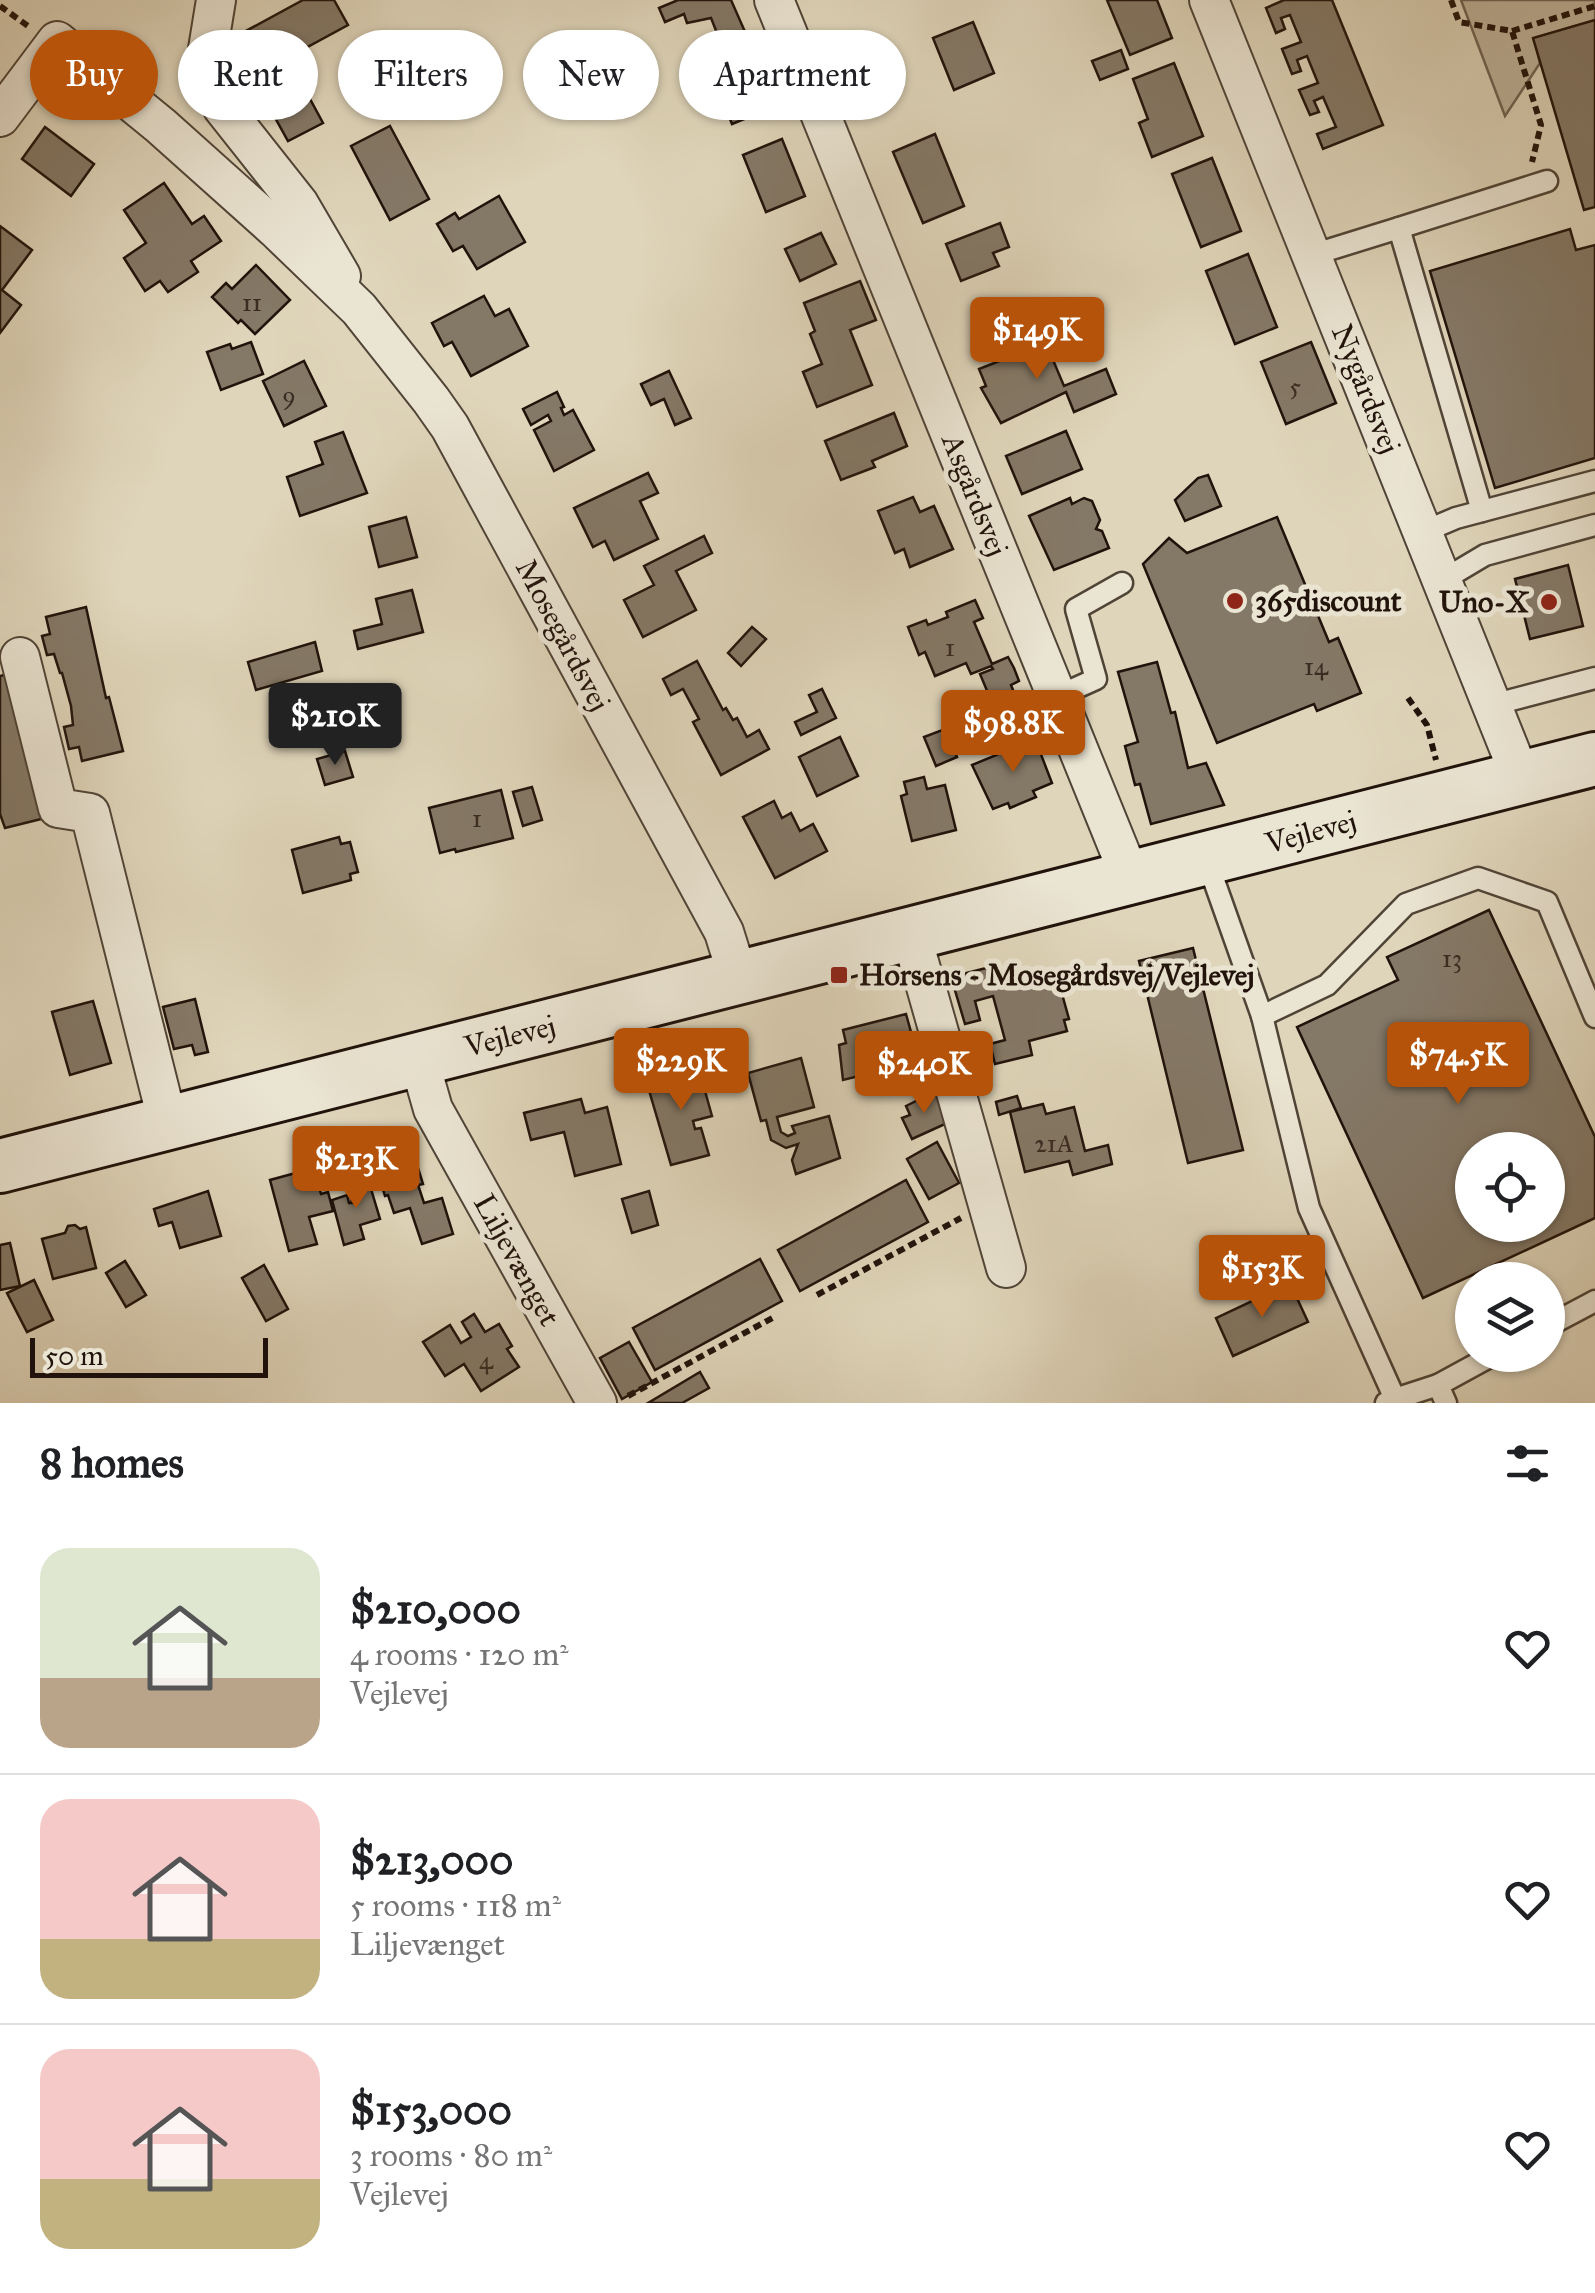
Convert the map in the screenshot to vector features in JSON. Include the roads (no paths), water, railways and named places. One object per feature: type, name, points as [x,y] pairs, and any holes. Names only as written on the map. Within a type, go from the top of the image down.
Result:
[{"type":"street","name":"Mosegårdsvej","points":[[216,0],[208,49],[208,80],[222,108],[300,204],[359,309],[450,427],[724,932],[738,978]]},
{"type":"street","name":"Asgårdsvej","points":[[774,0],[1131,879]]},
{"type":"street","name":"Nygårdsvej","points":[[1210,0],[1521,778]]},
{"type":"street","name":"Mosegårdsvej","points":[[0,117],[56,40],[161,126],[359,309]]},
{"type":"street","points":[[20,657],[58,808],[90,813],[168,1123]]},
{"type":"street","name":"Vejlevej","points":[[0,1166],[1595,759]]},
{"type":"street","points":[[910,934],[1006,1268]]},
{"type":"street","name":"Liljevænget","points":[[419,1060],[433,1108],[597,1403]]},
{"type":"lane","points":[[1312,255],[1548,181]]},
{"type":"lane","points":[[1399,228],[1482,510]]},
{"type":"lane","points":[[1423,532],[1482,510],[1595,481]]},
{"type":"lane","points":[[1443,580],[1485,555],[1595,525]]},
{"type":"lane","points":[[1056,696],[1096,679],[1076,609],[1122,583]]},
{"type":"lane","points":[[1492,705],[1595,678]]},
{"type":"lane","points":[[1206,860],[1262,1016],[1309,1208],[1390,1401],[1442,1394],[1471,1372]]},
{"type":"lane","points":[[1262,1016],[1327,985],[1406,904],[1478,878],[1546,902],[1595,1017]]},
{"type":"lane","points":[[1565,1317],[1595,1301]]},
{"type":"place","name":"365discount","points":[[1235,601]]},
{"type":"place","name":"Uno-X","points":[[1549,602]]},
{"type":"place","name":"Horsens - Mosegårdsvej/Vejlevej","points":[[839,975]]}]
